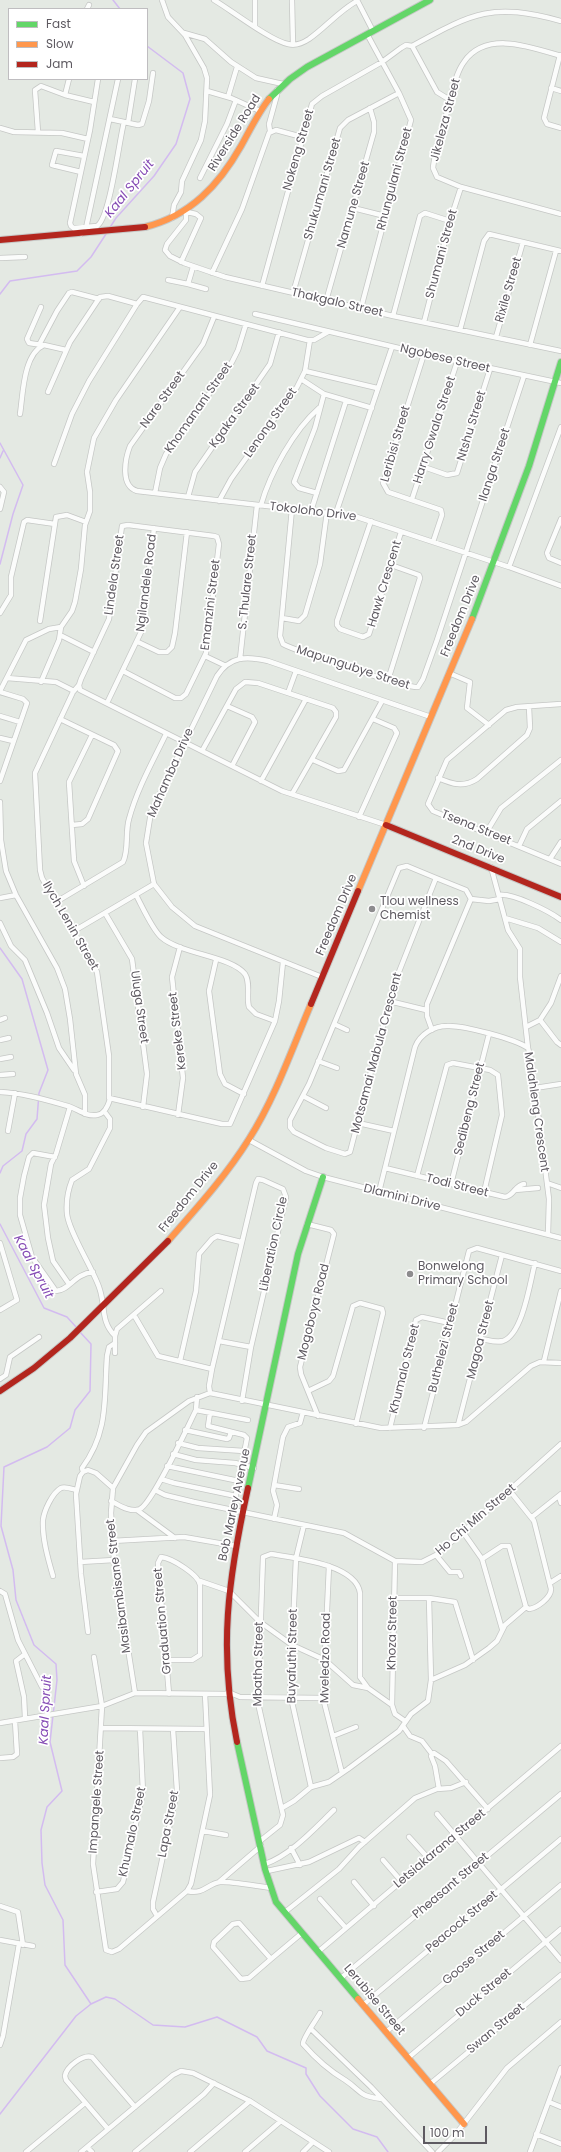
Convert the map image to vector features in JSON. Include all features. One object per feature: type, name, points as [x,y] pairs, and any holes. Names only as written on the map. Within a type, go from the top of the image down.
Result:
[{"type":"street","points":[[162,0],[169,19],[184,33],[206,74],[207,91],[205,121],[201,140],[182,181],[182,190],[174,206],[172,218]]},
{"type":"street","points":[[214,0],[222,3],[283,43],[293,45],[303,42],[311,37],[328,25],[341,11],[357,0]]},
{"type":"street","points":[[255,0],[255,26]]},
{"type":"street","points":[[292,0],[293,45]]},
{"type":"street","name":"Rhungulani Street","points":[[357,0],[382,62],[410,116],[410,124],[384,216],[361,308]]},
{"type":"street","name":"Riverside Road","points":[[0,240],[110,233],[148,227],[187,211],[204,197],[221,177],[260,111],[283,84],[304,70],[430,0]]},
{"type":"street","name":"Nokeng Street","points":[[262,286],[309,110],[316,100],[382,62],[404,46],[412,46],[455,23],[484,13],[514,11],[561,21]]},
{"type":"street","points":[[184,33],[205,39],[237,67],[262,80],[283,84]]},
{"type":"street","name":"Jikeleza Street","points":[[561,55],[517,44],[499,44],[482,48],[464,61],[450,100],[433,168],[437,177],[462,187],[561,214]]},
{"type":"street","points":[[412,46],[437,92],[450,100]]},
{"type":"street","points":[[561,55],[551,88],[544,120],[547,124],[561,128]]},
{"type":"street","points":[[228,97],[237,67]]},
{"type":"street","points":[[110,119],[141,125],[144,122],[153,73]]},
{"type":"street","points":[[66,94],[69,80]]},
{"type":"street","points":[[81,234],[70,223],[88,138],[98,80]]},
{"type":"street","points":[[86,228],[118,80]]},
{"type":"street","points":[[74,228],[86,228],[100,225],[104,217],[135,80]]},
{"type":"street","points":[[38,132],[35,90],[37,87],[40,86],[94,102]]},
{"type":"street","points":[[551,88],[561,91]]},
{"type":"street","points":[[212,273],[242,209],[270,131],[269,124],[277,90]]},
{"type":"street","points":[[207,91],[236,100],[260,111]]},
{"type":"street","name":"Shukumani Street","points":[[293,293],[340,128],[345,122],[399,93]]},
{"type":"street","points":[[200,178],[224,130],[236,100]]},
{"type":"street","name":"Namune Street","points":[[326,301],[374,132],[374,122],[370,108]]},
{"type":"street","points":[[0,128],[14,132],[62,133],[88,138]]},
{"type":"street","points":[[270,131],[276,130],[302,137]]},
{"type":"street","points":[[81,172],[52,165],[56,150],[84,156]]},
{"type":"street","name":"Shumani Street","points":[[424,322],[450,221],[462,187]]},
{"type":"street","points":[[353,208],[384,216]]},
{"type":"street","points":[[181,262],[201,221],[200,216],[187,211]]},
{"type":"street","name":"Thakgalo Street","points":[[187,211],[186,220],[165,248],[166,252],[170,256],[193,267],[262,286],[326,301],[561,351]]},
{"type":"street","points":[[393,316],[420,216],[425,213],[450,221]]},
{"type":"street","points":[[460,330],[484,240],[488,234],[559,251],[530,345]]},
{"type":"street","name":"Rixile Street","points":[[496,338],[523,242]]},
{"type":"street","points":[[0,258],[25,257]]},
{"type":"street","points":[[188,284],[193,267]]},
{"type":"street","points":[[168,280],[206,289]]},
{"type":"street","points":[[20,414],[28,365],[40,345],[56,312],[69,293],[72,292],[99,299]]},
{"type":"street","points":[[48,392],[66,350],[102,296],[108,296],[137,304]]},
{"type":"street","points":[[54,464],[72,414],[89,382],[141,298],[147,297],[214,317],[310,340],[328,332]]},
{"type":"street","points":[[41,682],[60,635],[61,627],[74,608],[86,522],[90,514],[90,496],[87,472],[94,438],[116,400],[180,307]]},
{"type":"street","points":[[41,308],[27,339],[29,343],[49,345],[66,350]]},
{"type":"street","name":"Ngobese Street","points":[[255,314],[457,362],[558,383]]},
{"type":"street","name":"Nare Street","points":[[128,487],[126,466],[130,446],[203,344],[214,317]]},
{"type":"street","name":"Khomanani Street","points":[[155,493],[160,468],[166,454],[232,362],[238,350],[246,324]]},
{"type":"street","name":"Kgaka Street","points":[[188,497],[195,472],[270,364],[279,332]]},
{"type":"street","name":"Lenong Street","points":[[220,501],[231,479],[301,379],[305,371],[310,340]]},
{"type":"street","points":[[336,514],[392,346]]},
{"type":"street","name":"Leribisi Street","points":[[424,354],[383,483],[388,492],[441,510],[442,515],[433,542]]},
{"type":"street","name":"Harry Gwala Street","points":[[412,499],[424,467],[457,362]]},
{"type":"street","name":"Freedom Drive","points":[[0,1391],[34,1368],[70,1338],[179,1230],[206,1198],[249,1140],[273,1093],[450,673],[494,563],[529,466],[558,383],[561,362]]},
{"type":"street","name":"Ntshu Street","points":[[424,467],[447,475],[456,473],[490,369]]},
{"type":"street","points":[[305,371],[377,388]]},
{"type":"street","name":"Ilanga Street","points":[[466,553],[524,376]]},
{"type":"street","points":[[301,379],[324,394],[372,408]]},
{"type":"street","points":[[316,493],[299,488],[294,482],[315,428],[324,394]]},
{"type":"street","points":[[311,511],[346,401]]},
{"type":"street","name":"S. Thulare Street","points":[[240,659],[259,505],[281,459],[308,419],[320,408]]},
{"type":"street","points":[[510,567],[561,428]]},
{"type":"street","points":[[0,487],[4,490],[4,493],[0,509]]},
{"type":"street","name":"Tokoloho Drive","points":[[128,487],[137,491],[327,512],[371,521],[494,563],[510,567],[561,586]]},
{"type":"street","name":"Mapungubye Street","points":[[292,509],[280,636],[283,644],[388,680],[415,687],[422,682],[466,553]]},
{"type":"street","points":[[282,618],[299,621],[304,615],[320,564],[327,512]]},
{"type":"street","points":[[40,622],[54,524],[58,515],[67,516],[86,522]]},
{"type":"street","points":[[561,519],[547,553],[549,558],[561,563]]},
{"type":"street","points":[[0,613],[11,596],[11,577],[24,522],[28,520],[54,524]]},
{"type":"street","name":"Hawk Crescent","points":[[371,521],[337,621],[338,628],[363,637],[369,634],[401,532]]},
{"type":"street","name":"Emanzini Street","points":[[122,526],[128,525],[214,536],[217,537],[219,544],[205,656],[186,694],[181,698],[174,697],[123,671]]},
{"type":"street","name":"Lindela Street","points":[[74,691],[79,687],[109,619],[122,526]]},
{"type":"street","name":"Ngilandele Road","points":[[107,703],[138,642],[143,626],[154,528]]},
{"type":"street","points":[[138,642],[161,652],[167,652],[172,648],[176,633],[187,532]]},
{"type":"street","points":[[388,680],[420,578],[419,575],[391,565]]},
{"type":"street","points":[[0,781],[26,705],[26,700],[0,692],[2,683],[7,678],[27,639],[53,628],[61,627]]},
{"type":"street","points":[[60,635],[94,652]]},
{"type":"street","points":[[205,656],[224,666],[240,659],[261,660],[296,670],[431,717]]},
{"type":"street","name":"Mahamba Drive","points":[[224,666],[184,742],[153,807],[148,824],[147,849],[154,884],[172,907],[195,926],[322,977]]},
{"type":"street","points":[[288,693],[296,670]]},
{"type":"street","points":[[450,673],[470,682],[467,708],[489,725]]},
{"type":"street","points":[[7,678],[41,682],[57,682],[74,691]]},
{"type":"street","points":[[202,751],[236,689],[245,682],[258,683],[333,708],[336,712],[336,717],[313,760],[292,794]]},
{"type":"street","points":[[79,687],[84,693],[107,703],[261,781],[292,794],[386,825]]},
{"type":"street","name":"Ilych Lenin Street","points":[[74,691],[36,770],[34,778],[40,872],[56,902],[94,965],[98,975],[110,1065],[110,1099]]},
{"type":"street","points":[[261,781],[306,699]]},
{"type":"street","points":[[313,760],[338,772],[344,770],[382,701]]},
{"type":"street","name":"Tsena Street","points":[[561,704],[529,706],[506,710],[450,756],[438,778],[428,802],[430,808],[561,864]]},
{"type":"street","points":[[227,706],[252,717],[255,722],[232,766]]},
{"type":"street","points":[[438,778],[458,785],[469,783],[477,779],[527,735],[530,728],[529,706]]},
{"type":"street","points":[[0,716],[20,722]]},
{"type":"street","points":[[60,719],[115,746],[118,753],[88,819],[82,824],[72,825]]},
{"type":"street","points":[[359,817],[397,733],[394,728],[373,719]]},
{"type":"street","points":[[56,902],[120,865],[124,860],[128,819],[141,786],[166,734]]},
{"type":"street","points":[[84,886],[74,866],[70,781],[92,735]]},
{"type":"street","points":[[0,738],[13,741]]},
{"type":"street","points":[[486,833],[501,808],[561,760]]},
{"type":"street","points":[[519,846],[527,829],[561,801]]},
{"type":"street","points":[[0,802],[0,839],[6,872],[16,895],[62,979],[70,1019],[75,1072]]},
{"type":"street","name":"2nd Drive","points":[[386,825],[561,897]]},
{"type":"street","points":[[550,859],[561,842]]},
{"type":"street","name":"Motsamai Mabula Crescent","points":[[407,866],[436,878],[389,1001],[358,1123],[348,1153],[341,1154],[294,1132],[290,1127],[290,1120],[303,1096],[399,868],[407,866]]},
{"type":"street","points":[[490,867],[500,897],[508,930],[520,949],[520,977],[528,1048]]},
{"type":"street","points":[[0,872],[6,872]]},
{"type":"street","points":[[436,878],[466,890],[471,898],[489,901],[500,897],[515,898],[549,912],[561,920]]},
{"type":"street","points":[[74,931],[154,884]]},
{"type":"street","points":[[0,898],[16,895]]},
{"type":"street","points":[[136,895],[160,936],[180,947],[232,965],[244,973],[248,982],[249,1007],[256,1014],[274,1021]]},
{"type":"street","points":[[432,1030],[426,1010],[471,898]]},
{"type":"street","name":"Uluga Street","points":[[105,913],[132,959],[148,1074],[143,1107]]},
{"type":"street","points":[[505,918],[538,928],[561,942]]},
{"type":"street","points":[[0,925],[11,946],[25,960],[45,1007],[59,1048],[75,1072],[85,1095],[85,1114]]},
{"type":"street","name":"Kereke Street","points":[[178,1115],[184,1078],[172,977],[180,947]]},
{"type":"street","points":[[216,960],[209,991],[220,1077],[224,1084],[244,1094]]},
{"type":"street","points":[[0,1092],[16,1093],[70,1106],[85,1114],[98,1115],[104,1111],[110,1099],[228,1125],[244,1094],[274,1021],[279,1001],[283,962]]},
{"type":"street","points":[[526,1027],[540,1020],[551,1002],[561,976]]},
{"type":"street","points":[[389,1001],[426,1010]]},
{"type":"street","points":[[540,1020],[561,1045]]},
{"type":"street","points":[[334,1024],[347,1030]]},
{"type":"street","name":"Malahleng Crescent","points":[[379,1192],[416,1044],[422,1036],[432,1030],[450,1026],[489,1034],[515,1041],[528,1048],[535,1088],[547,1183],[549,1211],[548,1234]]},
{"type":"street","name":"Sedibeng Street","points":[[451,1184],[489,1034]]},
{"type":"street","points":[[0,1040],[9,1038]]},
{"type":"street","points":[[0,1059],[11,1057]]},
{"type":"street","points":[[318,1061],[337,1068]]},
{"type":"street","points":[[417,1176],[447,1065],[453,1063],[493,1070],[498,1075],[502,1110],[484,1192]]},
{"type":"street","points":[[0,1075],[13,1074]]},
{"type":"street","points":[[535,1088],[561,1084]]},
{"type":"street","points":[[8,1131],[16,1093]]},
{"type":"street","points":[[303,1096],[326,1108]]},
{"type":"street","points":[[69,1284],[53,1261],[45,1217],[44,1201],[49,1172],[70,1106]]},
{"type":"street","points":[[104,1111],[110,1119],[110,1128],[89,1168],[73,1178],[68,1195],[68,1218],[93,1272],[104,1304],[105,1323],[115,1336]]},
{"type":"street","points":[[358,1123],[394,1131]]},
{"type":"street","name":"Dlamini Drive","points":[[249,1140],[306,1171],[323,1177],[561,1238]]},
{"type":"street","points":[[55,1157],[36,1153],[30,1155],[21,1190],[20,1215],[25,1237],[33,1259],[56,1291],[62,1290],[83,1273],[93,1272]]},
{"type":"street","name":"Todi Street","points":[[385,1168],[507,1197],[518,1185],[524,1184]]},
{"type":"street","name":"Bob Marley Avenue","points":[[265,1864],[228,1693],[226,1639],[229,1591],[236,1546],[254,1468],[291,1290],[307,1224],[323,1177]]},
{"type":"street","name":"Liberation Circle","points":[[210,1393],[209,1386],[212,1369],[241,1242],[257,1180],[262,1179],[283,1189],[286,1197],[251,1348],[242,1400]]},
{"type":"street","points":[[547,1183],[561,1188]]},
{"type":"street","points":[[515,1190],[538,1188]]},
{"type":"street","name":"Mogoboya Road","points":[[307,1224],[329,1230],[334,1234],[300,1367],[318,1416]]},
{"type":"street","points":[[180,1361],[196,1291],[200,1253],[217,1236],[241,1242]]},
{"type":"street","points":[[0,1243],[6,1258],[17,1300],[0,1310]]},
{"type":"street","name":"Buthelezi Street","points":[[424,1428],[468,1253],[474,1248],[502,1255]]},
{"type":"street","points":[[502,1255],[561,1271]]},
{"type":"street","name":"Magoa Street","points":[[458,1425],[482,1339],[502,1255]]},
{"type":"street","points":[[0,1259],[6,1258]]},
{"type":"street","points":[[482,1339],[499,1342],[512,1335],[520,1318],[535,1263]]},
{"type":"street","points":[[115,1353],[115,1336],[117,1329],[161,1291]]},
{"type":"street","points":[[544,1361],[561,1291]]},
{"type":"street","points":[[308,1391],[329,1381],[333,1376],[353,1306],[360,1303],[382,1309],[383,1313],[377,1343],[356,1424]]},
{"type":"street","points":[[134,1315],[157,1355],[212,1369]]},
{"type":"street","name":"Khumalo Street","points":[[390,1428],[416,1320],[422,1317],[450,1323]]},
{"type":"street","points":[[0,1379],[6,1375],[10,1357],[39,1337]]},
{"type":"street","points":[[219,1341],[251,1348]]},
{"type":"street","points":[[88,1632],[80,1562],[76,1490],[83,1472],[82,1468],[90,1456],[104,1422],[107,1356],[109,1347],[115,1343]]},
{"type":"street","points":[[458,1425],[466,1422],[531,1366],[544,1361],[561,1363]]},
{"type":"street","name":"Masibambisane Street","points":[[135,1693],[114,1560],[111,1501],[113,1488],[136,1445],[146,1432],[197,1397],[210,1393],[356,1424],[390,1428],[424,1428],[458,1425]]},
{"type":"street","points":[[137,1510],[146,1503],[161,1479],[196,1410],[197,1397]]},
{"type":"street","points":[[196,1410],[248,1420]]},
{"type":"street","points":[[274,1519],[276,1505],[273,1496],[274,1485],[285,1432],[288,1427],[300,1423],[303,1412]]},
{"type":"street","points":[[210,1413],[208,1425],[247,1437],[233,1510]]},
{"type":"street","points":[[185,1430],[227,1438],[230,1438],[231,1432]]},
{"type":"street","points":[[178,1443],[198,1448],[244,1451]]},
{"type":"street","name":"Ho Chi Min Street","points":[[155,1490],[171,1497],[351,1536],[395,1561],[422,1562],[436,1555],[510,1491],[561,1444]]},
{"type":"street","points":[[173,1454],[196,1460],[242,1465],[254,1468]]},
{"type":"street","points":[[167,1466],[196,1474],[239,1481]]},
{"type":"street","points":[[83,1472],[94,1471],[113,1488]]},
{"type":"street","points":[[161,1479],[171,1483],[236,1496]]},
{"type":"street","points":[[274,1485],[299,1489]]},
{"type":"street","points":[[53,1576],[46,1549],[44,1518],[51,1500],[59,1489],[66,1487],[76,1490]]},
{"type":"street","points":[[482,1559],[502,1546],[509,1546],[526,1607],[531,1610],[549,1596],[551,1591],[550,1583],[532,1517],[510,1491]]},
{"type":"street","points":[[532,1517],[560,1495]]},
{"type":"street","points":[[560,1495],[561,1503]]},
{"type":"street","points":[[111,1501],[130,1510],[137,1510],[176,1538]]},
{"type":"street","name":"Buyafuthi Street","points":[[304,1525],[296,1558],[290,1699],[311,1787]]},
{"type":"street","points":[[463,1532],[482,1559],[502,1629]]},
{"type":"street","points":[[112,1541],[176,1538],[199,1539],[236,1546]]},
{"type":"street","name":"Mbatha Street","points":[[187,1891],[204,1891],[219,1882],[280,1824],[283,1818],[282,1808],[259,1718],[257,1698],[263,1557],[271,1554],[296,1558]]},
{"type":"street","points":[[436,1555],[450,1572],[459,1572],[462,1576]]},
{"type":"street","name":"Graduation Street","points":[[169,1694],[158,1563],[160,1557],[168,1558],[194,1575],[200,1581]]},
{"type":"street","points":[[296,1558],[329,1566],[349,1576],[360,1588],[359,1673],[362,1682],[392,1705],[395,1714],[404,1724],[410,1736],[422,1741],[432,1754],[439,1789]]},
{"type":"street","points":[[80,1562],[114,1560]]},
{"type":"street","name":"Khoza Street","points":[[392,1705],[393,1598],[395,1561]]},
{"type":"street","name":"Mveledzo Road","points":[[329,1566],[323,1698],[342,1773]]},
{"type":"street","points":[[550,1583],[561,1576]]},
{"type":"street","points":[[166,1660],[192,1660],[200,1655],[200,1581],[229,1591],[260,1622],[292,1646],[325,1660],[350,1683],[368,1688]]},
{"type":"street","points":[[0,1591],[5,1594],[18,1640],[42,1687]]},
{"type":"street","points":[[393,1598],[429,1598],[455,1602],[474,1660]]},
{"type":"street","points":[[282,1808],[300,1797],[311,1787],[329,1782],[342,1773],[399,1731],[404,1724],[428,1701],[431,1680],[429,1598]]},
{"type":"street","points":[[431,1680],[444,1676],[474,1660],[497,1641],[502,1629],[526,1607]]},
{"type":"street","points":[[25,1654],[16,1661],[24,1697],[25,1718]]},
{"type":"street","name":"Impangele Street","points":[[94,1657],[102,1706],[102,1728],[93,1850],[96,1892],[104,1946],[108,1952],[115,1952],[157,1916]]},
{"type":"street","points":[[0,1723],[46,1714],[102,1706],[135,1693],[228,1693],[238,1697],[257,1698],[323,1698]]},
{"type":"street","points":[[157,1916],[187,1891],[191,1884],[203,1831],[211,1790],[206,1729],[206,1694]]},
{"type":"street","points":[[0,1758],[13,1757],[17,1754],[14,1720]]},
{"type":"street","points":[[333,1736],[356,1727]]},
{"type":"street","points":[[102,1728],[206,1729]]},
{"type":"street","name":"Khumalo Street","points":[[96,1892],[117,1889],[123,1882],[143,1788],[140,1728]]},
{"type":"street","name":"Lapa Street","points":[[157,1916],[153,1908],[153,1902],[177,1791],[173,1729]]},
{"type":"street","name":"Letsiakarana Street","points":[[319,1951],[560,1749]]},
{"type":"street","points":[[432,1754],[435,1753],[443,1758],[466,1782],[488,1809]]},
{"type":"street","points":[[284,1912],[339,1869],[365,1842],[415,1798],[439,1789],[451,1788],[466,1782]]},
{"type":"street","name":"Pheasant Street","points":[[341,1978],[561,1794]]},
{"type":"street","points":[[265,1864],[276,1859],[291,1848],[334,1810]]},
{"type":"street","points":[[437,1814],[561,1960]]},
{"type":"street","points":[[203,1831],[226,1835]]},
{"type":"street","points":[[409,1837],[429,1859]]},
{"type":"street","points":[[267,1871],[300,1865],[357,1839],[361,1838],[365,1842]]},
{"type":"street","name":"Peacock Street","points":[[363,2005],[561,1839]]},
{"type":"street","points":[[291,1848],[300,1865]]},
{"type":"street","points":[[383,1860],[402,1882]]},
{"type":"street","name":"Lerubise Street","points":[[265,1864],[276,1902],[464,2124]]},
{"type":"street","points":[[219,1882],[271,1888]]},
{"type":"street","points":[[354,1882],[374,1906]]},
{"type":"street","name":"Goose Street","points":[[386,2032],[561,1885]]},
{"type":"street","points":[[320,1899],[346,1928]]},
{"type":"street","points":[[0,1906],[18,1912],[21,1944],[4,2036],[0,2045]]},
{"type":"street","points":[[271,1959],[239,1923],[232,1924],[214,1942],[213,1947],[241,1979],[249,1978],[271,1959],[302,1932]]},
{"type":"street","name":"Duck Street","points":[[408,2058],[561,1929]]},
{"type":"street","points":[[0,1940],[33,1946]]},
{"type":"street","name":"Swan Street","points":[[430,2084],[561,1975]]},
{"type":"street","points":[[320,2013],[312,2029],[303,2039],[303,2044],[327,2069],[346,2081],[361,2094],[382,2099]]},
{"type":"street","points":[[438,2152],[464,2124],[506,2068],[561,2022]]},
{"type":"street","points":[[312,2029],[382,2099],[432,2152]]},
{"type":"street","points":[[108,2129],[66,2080],[65,2074],[67,2070],[82,2058],[90,2056],[96,2060],[135,2106]]},
{"type":"street","points":[[530,2152],[561,2069]]},
{"type":"street","points":[[81,2152],[178,2072],[190,2072],[250,2101],[328,2152]]},
{"type":"street","points":[[136,2152],[204,2094],[214,2083]]},
{"type":"street","points":[[190,2152],[250,2101]]},
{"type":"street","points":[[549,2102],[561,2107]]},
{"type":"street","points":[[26,2152],[85,2103]]},
{"type":"street","points":[[245,2152],[281,2121]]},
{"type":"street","points":[[536,2134],[561,2144]]},
{"type":"street","points":[[303,2152],[313,2142]]},
{"type":"street","points":[[87,2147],[92,2152]]},
{"type":"waterway","name":"Kaal Spruit","points":[[113,0],[119,8]]},
{"type":"waterway","name":"Kaal Spruit","points":[[109,229],[116,218],[154,176],[176,144],[190,99],[183,73],[148,47]]},
{"type":"waterway","name":"Kaal Spruit","points":[[0,294],[10,281],[77,271],[91,257],[106,234]]},
{"type":"waterway","name":"Kaal Spruit","points":[[0,443],[23,485],[13,514],[0,564]]},
{"type":"waterway","points":[[0,458],[3,451]]},
{"type":"waterway","name":"Kaal Spruit","points":[[0,948],[22,979],[48,1070],[39,1093],[37,1119],[26,1134],[22,1151],[3,1166],[0,1173]]},
{"type":"waterway","name":"Kaal Spruit","points":[[0,1224],[44,1308],[67,1317],[77,1328]]},
{"type":"waterway","name":"Kaal Spruit","points":[[79,1331],[91,1344],[90,1391],[75,1410],[70,1428],[47,1447],[4,1467],[1,1526],[13,1570],[16,1600],[34,1645],[56,1664],[57,1680],[50,1742],[62,1791],[47,1807],[41,1830],[42,1863],[45,1885],[63,1920],[65,1965],[91,2004],[106,1997],[115,1999],[153,2025],[185,2027],[217,2017],[257,2037],[267,2051],[306,2068],[306,2074],[320,2096],[353,2129],[377,2137],[388,2152]]},
{"type":"waterway","points":[[0,2114],[76,2016],[91,2004]]},
{"type":"traffic: fast","points":[[269,99],[290,79],[307,67],[430,0]]},
{"type":"traffic: fast","points":[[472,619],[529,466],[561,362]]},
{"type":"traffic: fast","points":[[248,1488],[298,1254],[323,1177]]},
{"type":"traffic: fast","points":[[237,1742],[265,1869],[276,1902],[358,1999]]},
{"type":"traffic: slow","points":[[145,227],[176,215],[202,197],[213,186],[223,174],[269,99]]},
{"type":"traffic: slow","points":[[358,891],[472,619]]},
{"type":"traffic: slow","points":[[168,1241],[221,1179],[249,1139],[275,1090],[311,1004]]},
{"type":"traffic: slow","points":[[358,1999],[464,2124]]},
{"type":"traffic: jam","points":[[0,240],[145,227]]},
{"type":"traffic: jam","points":[[386,825],[561,897]]},
{"type":"traffic: jam","points":[[311,1004],[358,891]]},
{"type":"traffic: jam","points":[[0,1391],[34,1368],[70,1338],[168,1241]]},
{"type":"traffic: jam","points":[[237,1742],[231,1708],[228,1676],[228,1615],[235,1553],[248,1488]]},
{"type":"place","name":"Tlou wellness Chemist","points":[[372,909]]},
{"type":"place","name":"Bonwelong Primary School","points":[[410,1274]]}]
